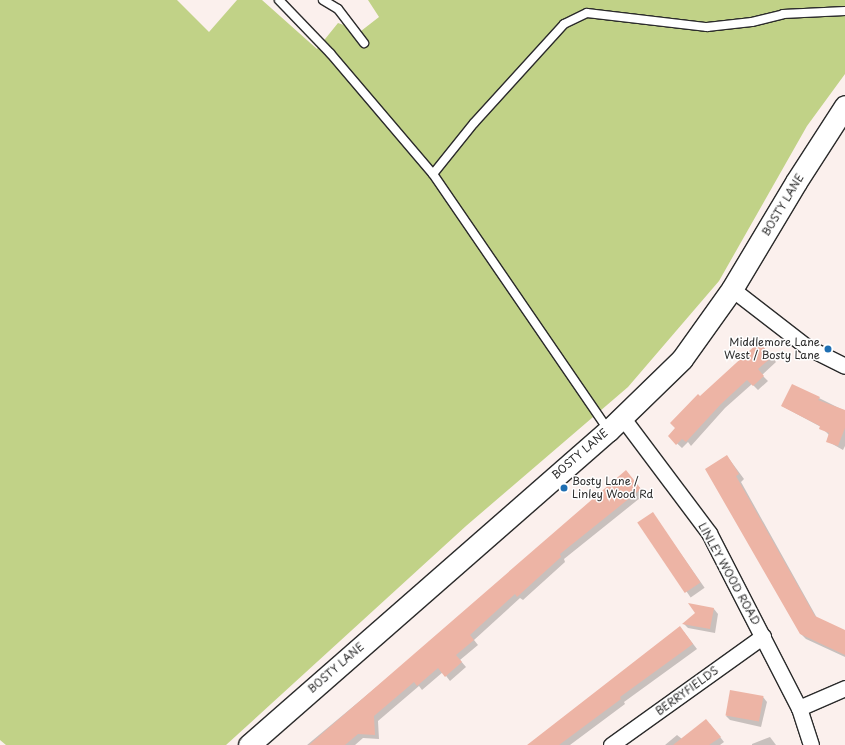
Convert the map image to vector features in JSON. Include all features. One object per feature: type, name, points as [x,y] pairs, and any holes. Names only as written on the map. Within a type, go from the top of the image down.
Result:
[{"type":"main road","name":"BOSTY LANE","points":[[249,745],[615,424],[682,359],[732,289],[800,176],[845,106]]},
{"type":"street","points":[[732,289],[807,347],[845,366]]},
{"type":"street","name":"LINLEY WOOD ROAD","points":[[615,424],[709,533],[763,636],[798,708],[811,745]]},
{"type":"street","name":"BERRYFIELDS","points":[[611,745],[763,636]]},
{"type":"street","points":[[798,708],[845,688]]},
{"type":"lane","points":[[279,0],[330,53],[434,174],[615,424]]},
{"type":"lane","points":[[323,0],[338,9],[364,44]]},
{"type":"lane","points":[[434,174],[474,123],[564,24],[586,12],[707,27],[752,22],[783,14],[845,11]]},
{"type":"green space","points":[[0,0],[177,0],[209,32],[237,0],[262,0],[317,49],[338,23],[361,31],[379,17],[368,0],[845,0],[845,74],[807,126],[719,281],[628,387],[466,526],[226,745],[6,745],[0,740]]},
{"type":"building","points":[[759,342],[772,357],[758,369],[764,376],[753,386],[747,380],[721,404],[686,442],[682,439],[676,445],[668,436],[675,428],[670,423],[698,394],[700,396]]},
{"type":"building","points":[[792,384],[820,397],[818,400],[845,410],[845,428],[838,446],[826,442],[829,433],[819,429],[820,426],[781,406]]},
{"type":"building","points":[[727,455],[739,474],[736,476],[815,616],[845,630],[845,655],[800,634],[705,469]]},
{"type":"building","points":[[626,470],[641,489],[560,554],[561,557],[517,597],[515,594],[470,635],[474,640],[456,655],[462,662],[445,677],[438,668],[417,686],[414,682],[374,716],[375,735],[358,734],[345,745],[309,745]]},
{"type":"building","points":[[653,512],[701,582],[685,593],[637,523]]},
{"type":"building","points":[[688,603],[714,608],[710,629],[682,624],[695,613]]},
{"type":"building","points":[[680,626],[693,644],[620,697],[621,699],[559,745],[527,745]]},
{"type":"building","points":[[730,690],[763,696],[759,722],[725,716]]},
{"type":"building","points":[[706,719],[721,737],[709,745],[673,745]]},
{"type":"place","name":"Middlemore Lane West / Bosty Lane","points":[[828,349]]},
{"type":"place","name":"Bosty Lane / Linley Wood Rd","points":[[564,488]]}]
